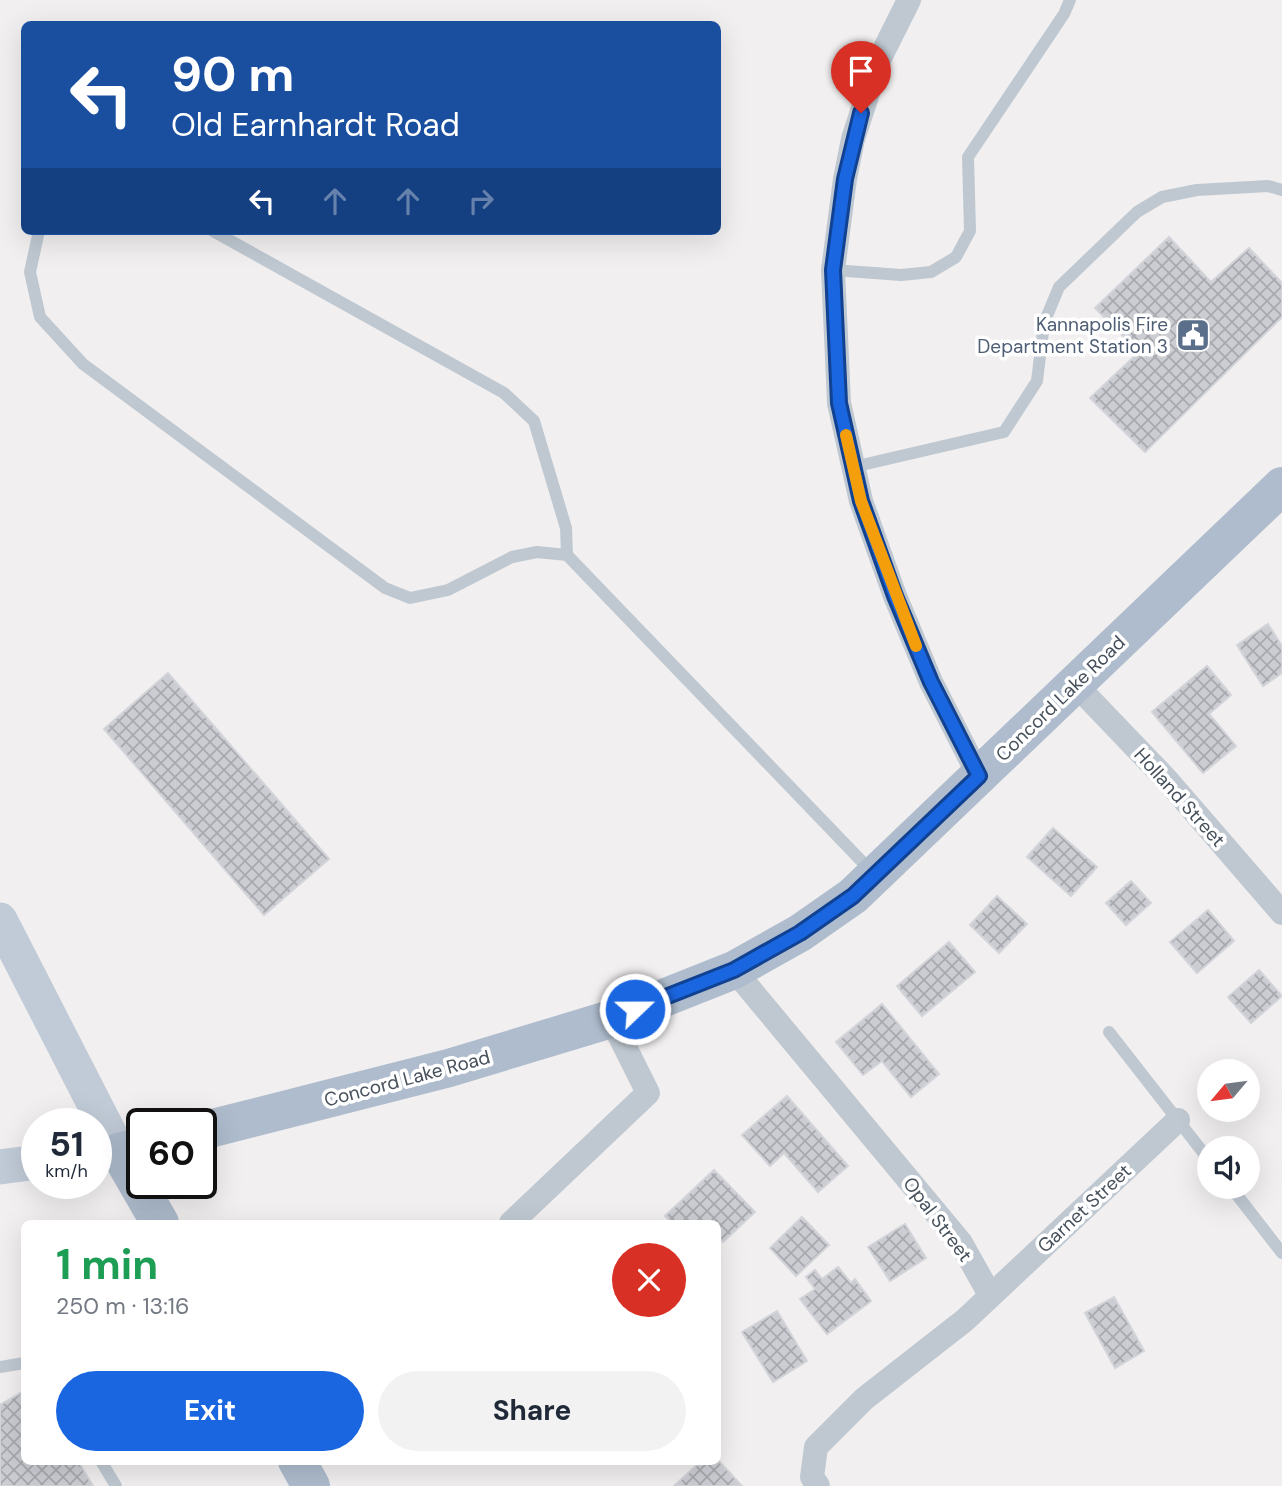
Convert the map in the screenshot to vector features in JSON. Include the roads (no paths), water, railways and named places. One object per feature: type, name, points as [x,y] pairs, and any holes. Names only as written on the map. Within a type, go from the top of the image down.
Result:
[{"type":"main road","name":"Concord Lake Road","points":[[217,1127],[449,1068],[611,1019],[734,970],[800,933],[853,896],[1282,486]]},
{"type":"main road","points":[[0,920],[119,1151],[158,1220]]},
{"type":"main road","points":[[0,1167],[21,1165]]},
{"type":"main road","points":[[298,1465],[311,1486]]},
{"type":"street","points":[[909,0],[878,62],[853,139],[845,179],[833,270],[839,403],[861,501],[895,596],[931,682],[979,776]]},
{"type":"street","name":"Holland Street","points":[[1075,684],[1167,780],[1282,913]]},
{"type":"street","name":"Opal Street","points":[[734,970],[961,1243],[990,1295]]},
{"type":"street","points":[[514,1220],[648,1093],[611,1019]]},
{"type":"street","name":"Garnet Street","points":[[990,1295],[1178,1120]]},
{"type":"street","points":[[818,1486],[812,1476],[816,1447],[864,1399],[965,1320],[990,1295]]},
{"type":"lane","points":[[833,270],[901,275],[931,272],[956,257],[970,231],[968,157],[1064,14],[1070,0]]},
{"type":"lane","points":[[853,467],[1004,432],[1037,381],[1044,323],[1059,287],[1137,212],[1162,197],[1197,190],[1268,186],[1282,190]]},
{"type":"lane","points":[[37,235],[30,272],[40,317],[83,364],[385,588],[410,598],[448,590],[512,557],[537,552],[567,555],[875,875]]},
{"type":"lane","points":[[220,235],[504,393],[534,421],[566,528],[567,555]]},
{"type":"lane","points":[[1109,1032],[1197,1145]]},
{"type":"lane","points":[[1240,1199],[1282,1253]]},
{"type":"lane","points":[[0,1367],[21,1364]]},
{"type":"lane","points":[[103,1465],[114,1485]]},
{"type":"place","name":"Kannapolis Fire Department Station 3","points":[[1193,335]]}]
